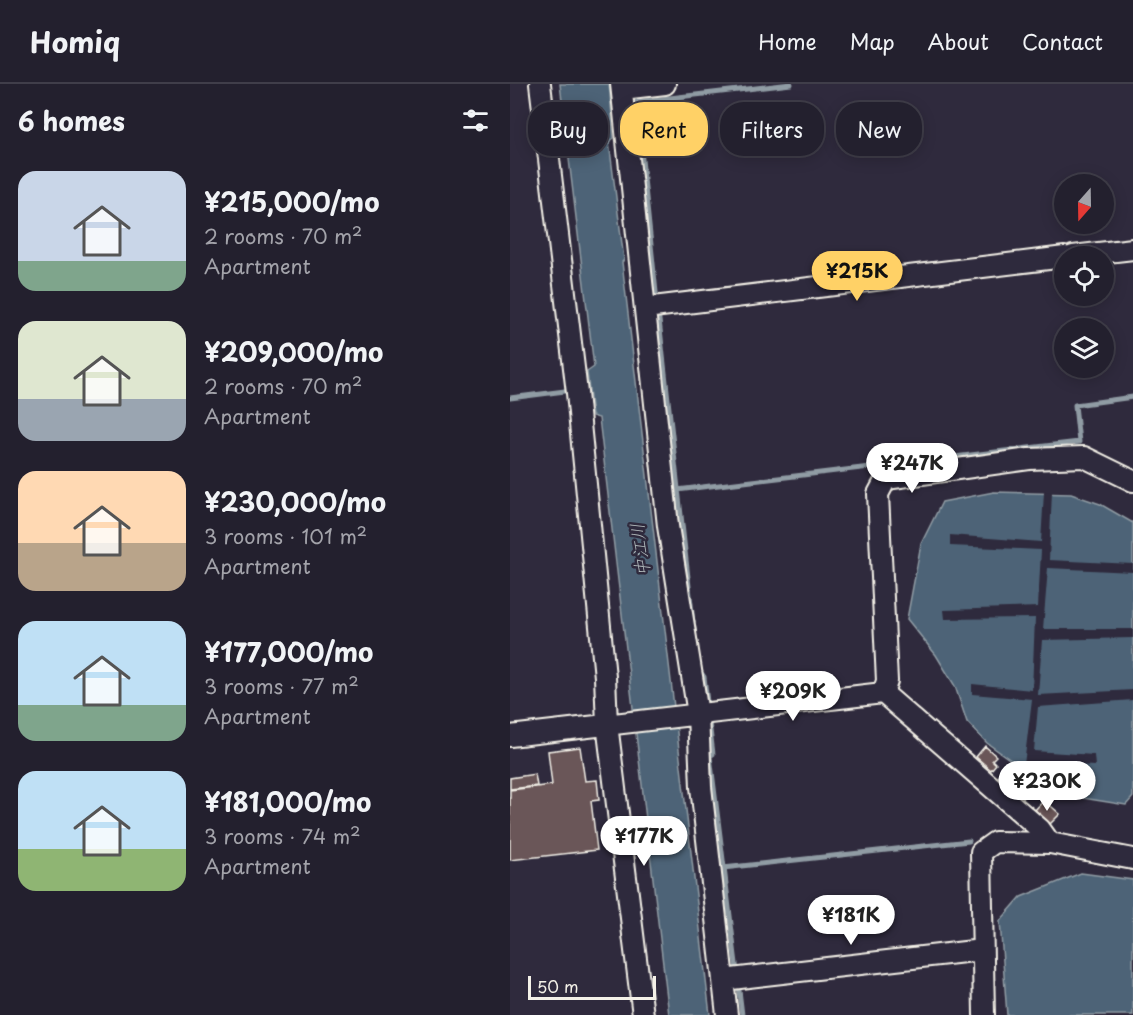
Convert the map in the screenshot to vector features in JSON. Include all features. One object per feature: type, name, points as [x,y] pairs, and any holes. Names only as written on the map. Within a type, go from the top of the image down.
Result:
[{"type":"street","points":[[540,84],[577,393],[605,677],[614,723],[643,1015]]},
{"type":"street","points":[[664,84],[622,94],[668,526],[694,714],[727,1015]]},
{"type":"street","points":[[1114,251],[1133,249]]},
{"type":"street","points":[[645,308],[1054,258]]},
{"type":"street","points":[[883,693],[887,681],[878,494],[886,479],[1029,459],[1084,457],[1133,481]]},
{"type":"street","points":[[510,736],[883,693],[1040,829],[1050,843]]},
{"type":"street","points":[[984,1015],[981,852],[995,842],[1050,843],[1133,859]]},
{"type":"street","points":[[723,980],[982,950]]},
{"type":"water","name":"中江川","points":[[560,84],[609,84],[614,138],[609,142],[624,260],[622,262],[710,1015],[669,1015],[599,418],[592,416],[587,372],[594,367],[569,156],[608,156],[608,102],[562,102]]},
{"type":"water","points":[[994,492],[1071,494],[1100,504],[1133,523],[1133,797],[1126,805],[1058,794],[987,743],[967,722],[955,686],[936,655],[907,619],[921,544],[942,502]]},
{"type":"water","points":[[1081,873],[1133,880],[1133,1015],[1007,1015],[1000,921],[1021,897]]},
{"type":"pier","points":[[1044,492],[1052,492],[1049,560],[1133,564],[1133,572],[1048,568],[1043,629],[1133,629],[1133,638],[1042,640],[1038,695],[1133,690],[1133,700],[1038,707],[1034,751],[1094,755],[1095,766],[1034,763],[1032,780],[1023,773],[1032,699],[972,694],[972,684],[1032,690],[1035,618],[945,619],[944,610],[1038,607],[1041,550],[950,546],[950,535],[1041,542]]},
{"type":"building","points":[[985,746],[996,756],[992,760],[996,764],[991,770],[976,757]]},
{"type":"building","points":[[580,747],[585,781],[597,780],[599,800],[591,801],[597,850],[510,860],[510,790],[552,785],[548,751]]},
{"type":"building","points":[[1006,767],[1031,788],[1021,801],[996,780]]},
{"type":"building","points":[[535,774],[537,786],[510,789],[510,778]]},
{"type":"building","points":[[1044,800],[1060,814],[1050,824],[1035,810]]},
{"type":"waterway","points":[[635,102],[791,84]]},
{"type":"waterway","points":[[635,93],[657,302]]},
{"type":"waterway","points":[[658,311],[694,631]]},
{"type":"waterway","points":[[510,398],[565,391]]},
{"type":"waterway","points":[[677,490],[1079,442],[1075,405],[1133,397]]},
{"type":"waterway","points":[[699,670],[704,677],[707,702]]},
{"type":"waterway","points":[[709,722],[713,754],[710,756],[737,972]]},
{"type":"waterway","points":[[723,868],[969,841]]},
{"type":"waterway","points":[[738,982],[742,1015]]}]
